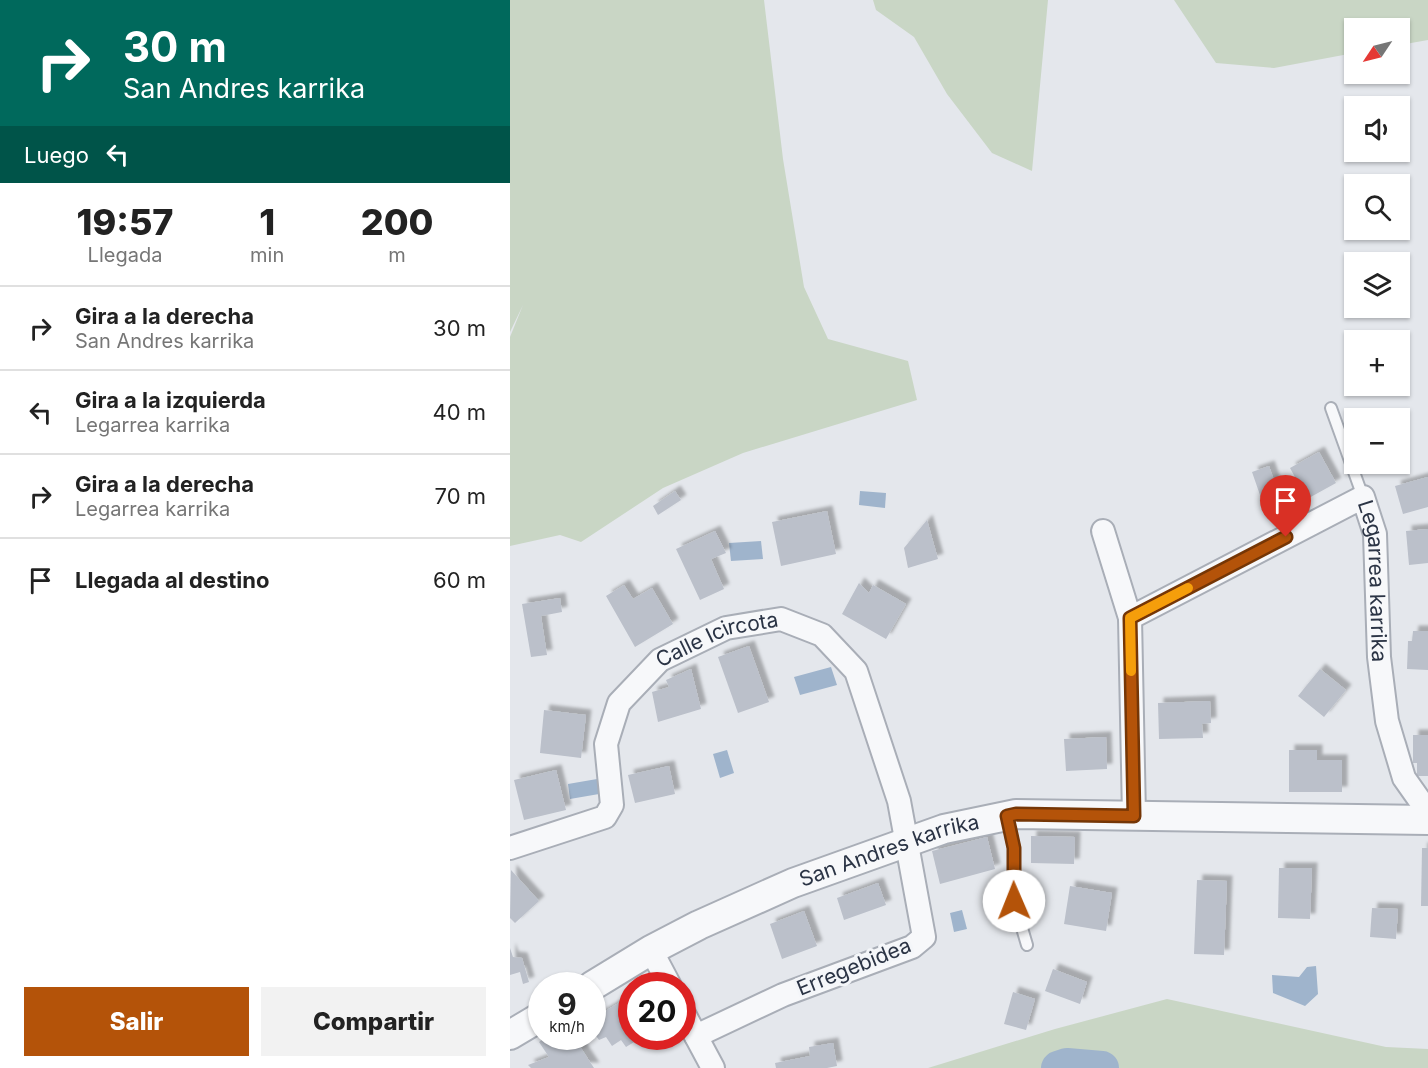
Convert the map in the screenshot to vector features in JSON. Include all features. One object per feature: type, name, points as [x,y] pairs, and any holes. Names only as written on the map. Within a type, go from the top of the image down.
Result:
[{"type":"street","name":"Legarrea karrika","points":[[1130,618],[1363,496],[1375,534],[1379,657],[1387,721],[1404,778],[1428,812]]},
{"type":"street","points":[[1103,531],[1130,618],[1134,816]]},
{"type":"street","name":"Calle Icircota","points":[[510,848],[605,817],[612,805],[606,744],[619,703],[660,660],[726,628],[781,619],[822,635],[856,671],[899,801],[906,842]]},
{"type":"street","name":"San Andres karrika","points":[[606,977],[651,950],[699,925],[794,883],[944,829],[1016,814],[1428,820]]},
{"type":"street","name":"Erregebidea","points":[[696,1036],[783,995],[912,947],[924,937],[906,842]]},
{"type":"street","points":[[651,950],[663,972]]},
{"type":"street","points":[[510,1035],[528,1024]]},
{"type":"street","points":[[696,1036],[713,1068]]},
{"type":"lane","points":[[1331,408],[1363,496]]},
{"type":"lane","points":[[1007,816],[1014,848],[1014,901],[1027,945]]},
{"type":"green space","points":[[510,0],[764,0],[783,159],[804,287],[828,339],[908,361],[917,400],[743,453],[663,488],[581,542],[560,535],[510,546],[510,337],[523,305],[510,332]]},
{"type":"green space","points":[[873,0],[1048,0],[1032,171],[992,153],[947,94],[914,37],[876,10]]},
{"type":"green space","points":[[1174,0],[1428,0],[1428,40],[1410,43],[1410,18],[1344,18],[1344,55],[1274,68],[1216,63]]},
{"type":"green space","points":[[1167,999],[1386,1047],[1428,1049],[1428,1068],[928,1068],[1055,1029]]},
{"type":"water","points":[[860,491],[886,493],[885,508],[859,505]]},
{"type":"water","points":[[761,541],[763,559],[731,561],[729,543]]},
{"type":"water","points":[[831,667],[837,685],[800,695],[794,677]]},
{"type":"water","points":[[727,750],[734,773],[720,778],[713,754]]},
{"type":"water","points":[[597,779],[599,794],[570,799],[568,784]]},
{"type":"water","points":[[962,910],[967,929],[954,932],[950,913]]},
{"type":"water","points":[[1316,966],[1318,994],[1305,1006],[1273,993],[1272,975],[1299,977],[1307,967]]},
{"type":"building","points":[[1319,452],[1336,483],[1307,499],[1290,468]]},
{"type":"building","points":[[1269,466],[1279,495],[1287,492],[1291,505],[1284,507],[1286,512],[1268,518],[1252,472]]},
{"type":"building","points":[[1428,477],[1428,507],[1403,514],[1395,486]]},
{"type":"building","points":[[675,491],[681,500],[658,515],[653,506]]},
{"type":"building","points":[[827,511],[836,554],[781,566],[772,522]]},
{"type":"building","points":[[927,520],[938,559],[908,568],[904,548]]},
{"type":"building","points":[[1428,529],[1428,563],[1409,565],[1406,531]]},
{"type":"building","points":[[715,531],[726,553],[711,559],[724,589],[700,600],[676,549]]},
{"type":"building","points":[[859,583],[869,593],[873,585],[906,604],[886,639],[842,614]]},
{"type":"building","points":[[624,585],[633,599],[652,588],[673,624],[635,647],[606,596]]},
{"type":"building","points":[[560,598],[562,612],[541,616],[547,655],[531,657],[522,604]]},
{"type":"building","points":[[1413,631],[1428,631],[1428,670],[1407,669],[1408,641],[1412,641]]},
{"type":"building","points":[[749,646],[769,702],[738,713],[718,657]]},
{"type":"building","points":[[691,669],[701,709],[658,722],[652,692],[669,687],[666,680]]},
{"type":"building","points":[[1320,669],[1346,690],[1324,717],[1298,696]]},
{"type":"building","points":[[1210,701],[1211,723],[1202,724],[1203,738],[1159,739],[1158,703]]},
{"type":"building","points":[[544,710],[586,715],[581,758],[540,753]]},
{"type":"building","points":[[1413,735],[1428,735],[1428,776],[1417,776],[1417,763],[1413,763]]},
{"type":"building","points":[[1106,737],[1107,769],[1066,771],[1064,739]]},
{"type":"building","points":[[1289,750],[1317,750],[1317,760],[1342,760],[1342,792],[1289,792]]},
{"type":"building","points":[[669,766],[675,794],[635,803],[628,775]]},
{"type":"building","points":[[556,770],[566,810],[524,820],[514,780]]},
{"type":"building","points":[[1031,836],[1075,837],[1074,864],[1031,863]]},
{"type":"building","points":[[987,837],[995,869],[940,884],[932,851]]},
{"type":"building","points":[[1422,848],[1428,848],[1428,906],[1421,906]]},
{"type":"building","points":[[1279,868],[1312,868],[1310,919],[1278,918]]},
{"type":"building","points":[[511,870],[539,901],[515,923],[510,918]]},
{"type":"building","points":[[1197,880],[1227,881],[1224,955],[1194,954]]},
{"type":"building","points":[[878,883],[886,905],[844,920],[837,898]]},
{"type":"building","points":[[1070,886],[1112,893],[1106,931],[1064,924]]},
{"type":"building","points":[[1372,908],[1398,909],[1396,939],[1370,937]]},
{"type":"building","points":[[804,911],[817,946],[782,959],[770,924]]},
{"type":"building","points":[[510,948],[513,957],[522,958],[528,982],[523,984],[520,972],[510,975]]},
{"type":"building","points":[[1053,969],[1087,982],[1080,1004],[1045,991]]},
{"type":"building","points":[[1013,992],[1035,999],[1026,1030],[1004,1024]]},
{"type":"building","points":[[618,1003],[618,1042],[612,1046],[606,1037],[606,1011]]},
{"type":"building","points":[[833,1043],[837,1066],[776,1068],[775,1063],[810,1056],[809,1047]]},
{"type":"building","points":[[544,1050],[582,1050],[594,1068],[531,1068],[528,1065],[549,1057]]},
{"type":"waterway","points":[[1058,1068],[1067,1065],[1102,1068]]},
{"type":"slow traffic","points":[[1131,671],[1130,618],[1188,588]]},
{"type":"route","points":[[1014,901],[1014,848],[1007,816],[1016,814],[1134,816],[1130,618],[1286,537]]}]
